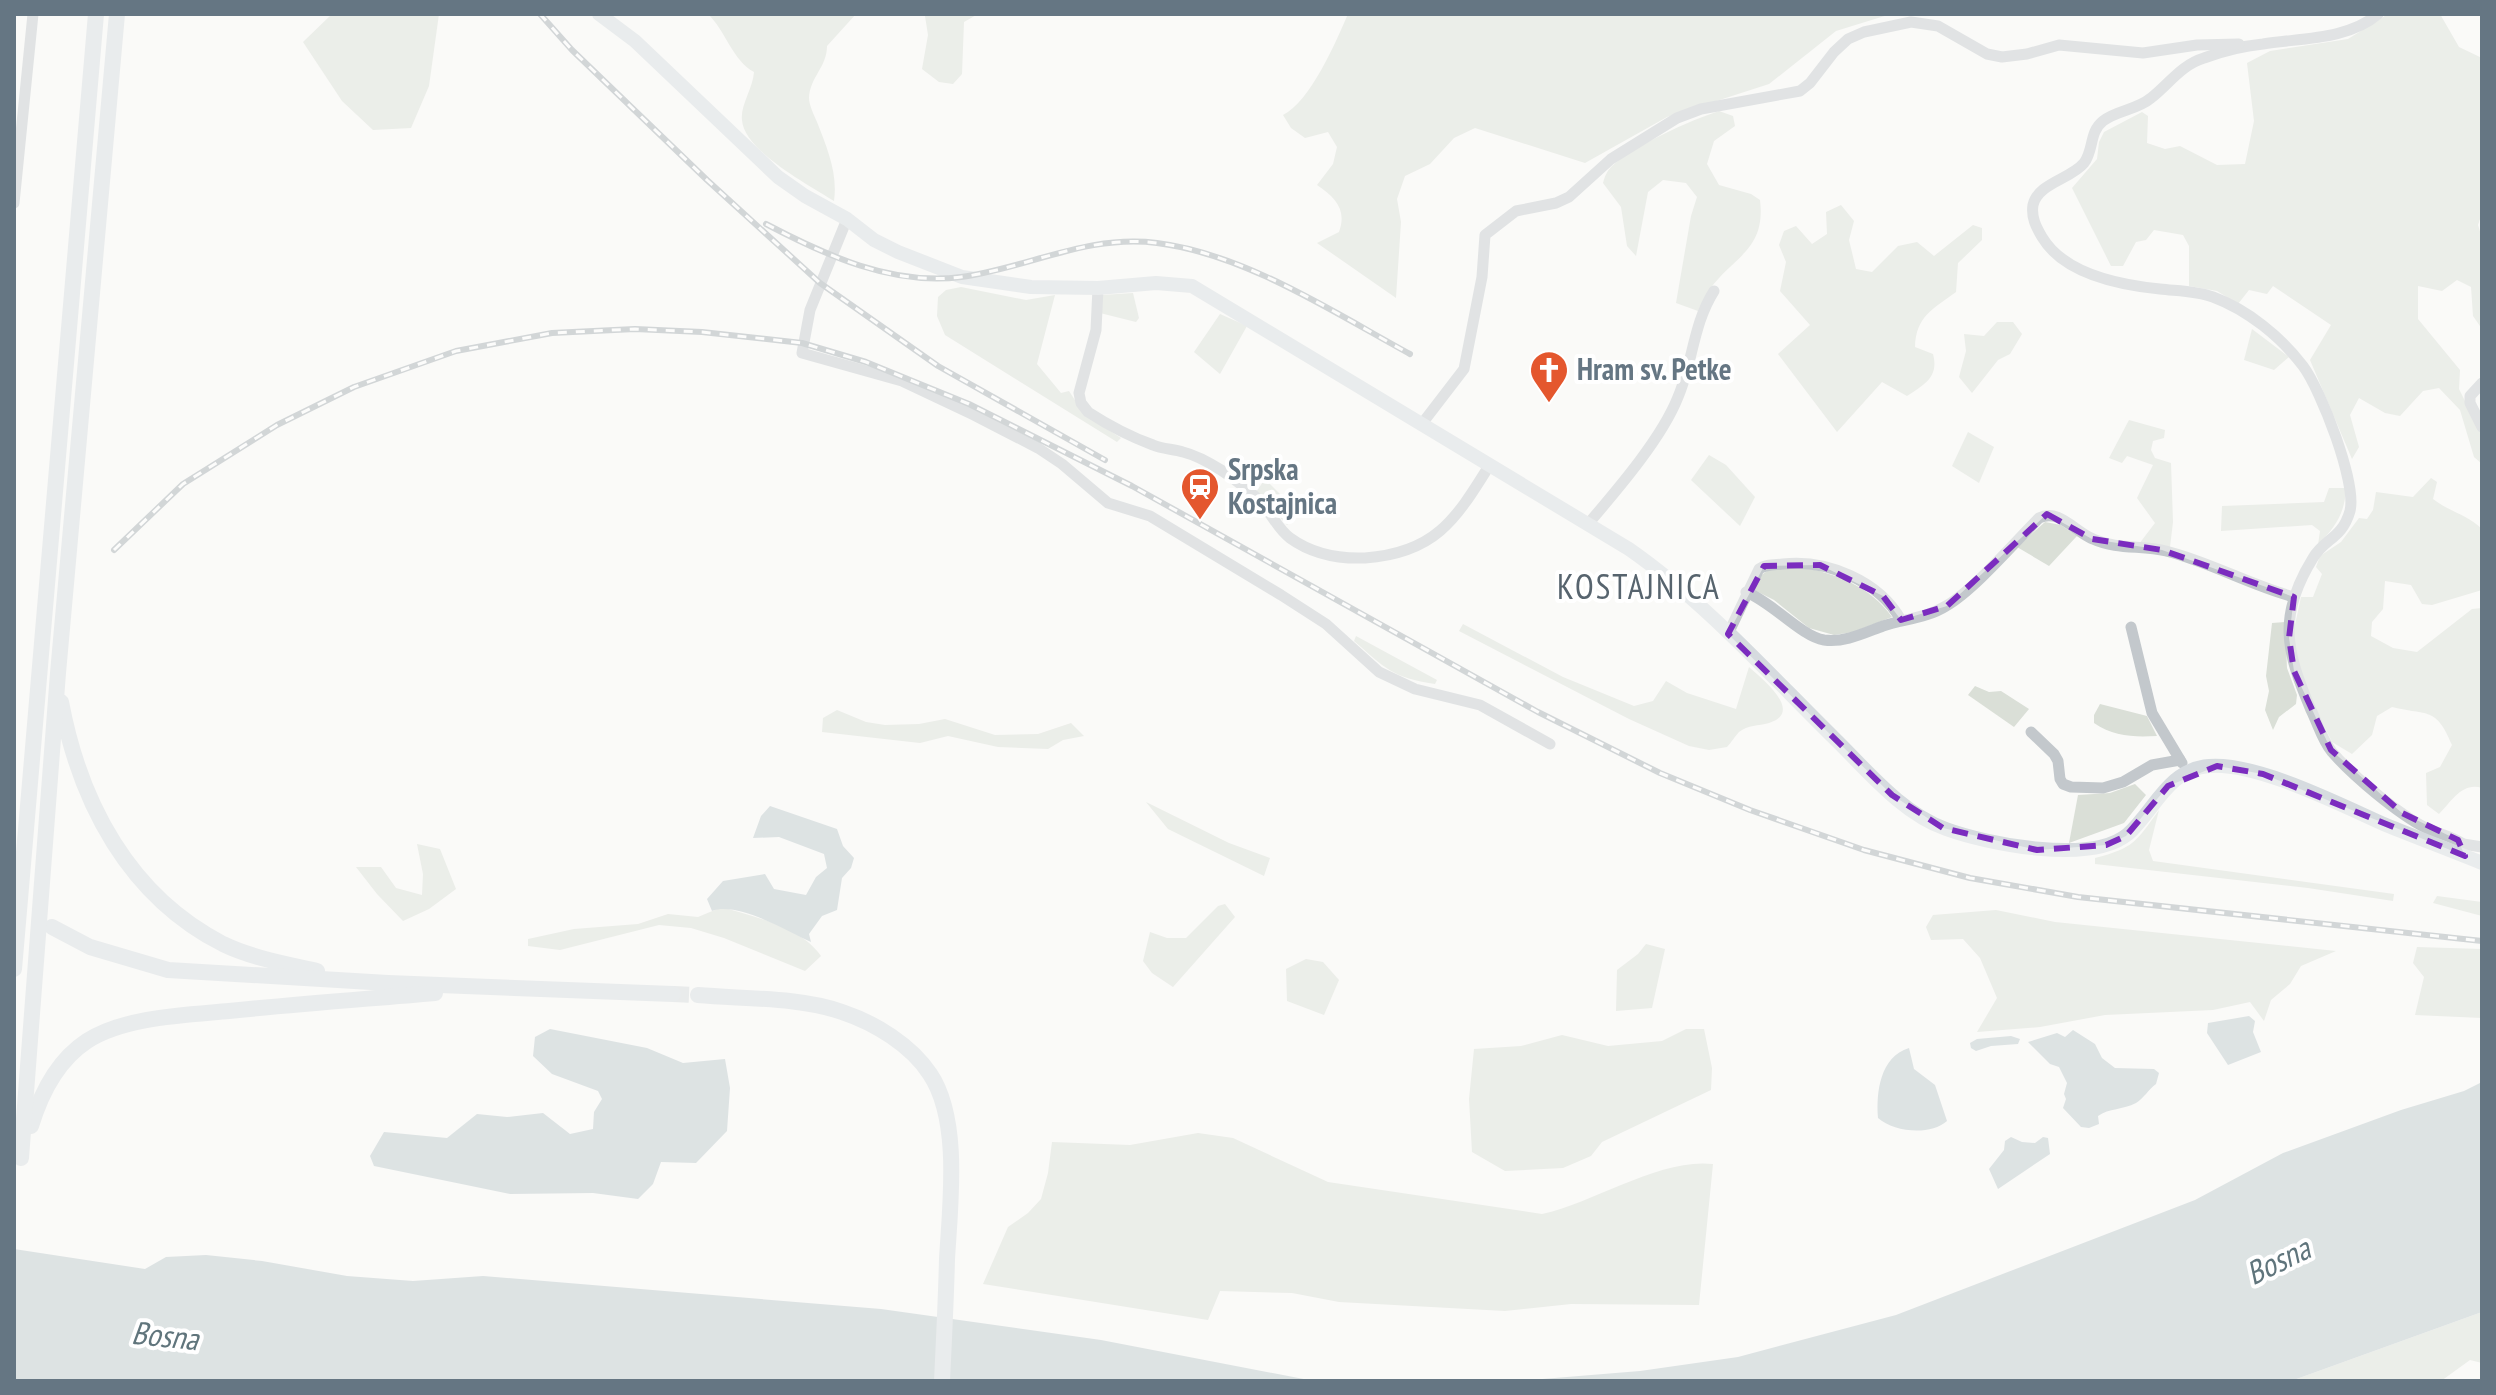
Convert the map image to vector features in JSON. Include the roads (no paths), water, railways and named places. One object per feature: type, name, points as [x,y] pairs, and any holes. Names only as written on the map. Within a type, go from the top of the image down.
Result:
[{"type":"highway","points":[[14,969],[96,14]]},
{"type":"highway","points":[[117,14],[58,673],[21,1158],[37,1107],[58,1069],[79,1047],[109,1030],[179,1016],[513,989]]},
{"type":"highway","points":[[58,673],[69,735],[101,825],[125,862],[157,899],[189,925],[226,945],[273,962],[388,983]]},
{"type":"highway","points":[[14,943],[18,923]]},
{"type":"highway","points":[[52,927],[90,947],[168,970],[513,989],[673,994]]},
{"type":"highway","points":[[698,995],[813,1005],[842,1011],[909,1049],[931,1075],[942,1101],[950,1152],[942,1381]]},
{"type":"main road","points":[[600,14],[635,41],[778,177],[847,219],[874,240],[920,262],[962,277],[1031,287],[1098,288],[1156,283],[1192,286],[1588,524],[1663,573],[1892,795],[1922,818],[1963,834],[2037,850],[2084,850],[2126,836],[2184,766],[2217,766],[2263,774],[2464,850],[2482,863]]},
{"type":"street","points":[[14,203],[33,14]]},
{"type":"street","points":[[2378,14],[2369,22],[2350,30],[2251,45],[2201,58],[2185,66],[2151,98],[2103,122],[2095,131],[2090,153],[2083,165],[2043,190],[2032,208],[2033,219],[2049,249],[2081,271],[2149,288],[2208,295],[2224,301],[2262,325],[2295,356],[2310,377],[2346,467],[2351,505],[2337,537],[2316,552],[2294,597],[2289,638],[2294,671],[2331,750],[2402,813],[2464,850],[2482,847]]},
{"type":"street","points":[[1421,425],[1464,369],[1482,277],[1483,243],[1485,235],[1492,228],[1516,211],[1556,203],[1569,197],[1634,142],[1677,118],[1701,109],[1800,91],[1848,39],[1899,25],[1925,23],[1938,26],[1987,54],[2002,57],[2059,45],[2143,53],[2197,45],[2251,45]]},
{"type":"street","points":[[847,219],[810,310],[802,353],[902,381],[1000,428],[1062,464],[1108,503],[1150,516],[1281,595],[1326,624],[1379,672],[1415,689],[1480,705],[1550,744]]},
{"type":"street","points":[[1098,288],[1096,330],[1079,393],[1081,403],[1088,412],[1155,447],[1187,453],[1221,470],[1263,505],[1278,527],[1309,549],[1333,557],[1354,558],[1392,556],[1411,551],[1437,534],[1459,512],[1489,466]]},
{"type":"street","points":[[1588,524],[1642,456],[1678,398],[1697,326],[1714,291]]},
{"type":"street","points":[[2482,383],[2470,396],[2470,403],[2482,427]]},
{"type":"street","points":[[1746,592],[1758,597],[1813,636],[1824,640],[1858,636],[1901,620],[1925,616],[1947,606],[2039,518],[2047,514],[2056,516],[2092,539],[2113,546],[2162,550],[2203,562],[2270,591],[2294,597]]},
{"type":"street","points":[[1728,634],[1755,574],[1764,566],[1801,562],[1843,572],[1891,602],[1901,620]]},
{"type":"street","points":[[2131,627],[2152,713],[2184,766]]},
{"type":"street","points":[[2031,732],[2054,754],[2060,779],[2071,787],[2103,788],[2123,782],[2152,765],[2184,766]]},
{"type":"water","points":[[770,806],[837,829],[843,846],[854,858],[851,868],[842,878],[837,910],[822,916],[809,934],[811,942],[748,914],[735,910],[712,911],[707,899],[723,881],[765,874],[774,889],[806,895],[816,877],[827,868],[824,854],[779,837],[753,838],[761,816]]},
{"type":"water","points":[[2249,1016],[2255,1021],[2253,1032],[2261,1052],[2228,1065],[2207,1033],[2208,1023]]},
{"type":"water","points":[[550,1029],[647,1048],[683,1063],[725,1059],[730,1088],[727,1131],[696,1163],[661,1162],[653,1184],[638,1199],[593,1193],[510,1194],[374,1166],[370,1156],[384,1132],[447,1138],[477,1114],[507,1117],[543,1113],[570,1134],[593,1129],[594,1112],[602,1099],[598,1091],[552,1074],[533,1056],[535,1037]]},
{"type":"water","points":[[2073,1030],[2095,1044],[2102,1058],[2115,1068],[2154,1069],[2159,1073],[2156,1084],[2139,1101],[2102,1113],[2098,1116],[2099,1124],[2089,1128],[2081,1127],[2063,1108],[2067,1083],[2059,1067],[2050,1064],[2028,1042],[2057,1033],[2065,1037]]},
{"type":"water","points":[[2011,1036],[2020,1039],[2018,1044],[1991,1046],[1976,1051],[1971,1048],[1970,1043],[1977,1039]]},
{"type":"water","points":[[1909,1048],[1914,1069],[1935,1085],[1947,1121],[1931,1129],[1902,1129],[1878,1118],[1879,1087],[1886,1067],[1899,1053]]},
{"type":"water","name":"Bosna","points":[[2482,1082],[2482,1312],[2291,1381],[1519,1381],[1640,1371],[1738,1357],[1896,1315],[2195,1200],[2283,1153],[2401,1110],[2464,1091]]},
{"type":"water","points":[[2011,1137],[2035,1143],[2043,1137],[2048,1138],[2050,1154],[1998,1189],[1989,1169],[2004,1150],[2005,1141]]},
{"type":"water","name":"Bosna","points":[[14,1249],[145,1269],[166,1257],[206,1255],[347,1276],[413,1281],[483,1276],[881,1309],[1101,1340],[1314,1381],[14,1381]]},
{"type":"tunnel","points":[[673,994],[698,995]]},
{"type":"railway","points":[[540,14],[572,50],[707,180],[820,283],[938,366],[1105,460]]},
{"type":"railway","points":[[766,224],[860,266],[935,279],[986,273],[1106,243],[1157,243],[1190,249],[1223,259],[1288,287],[1410,354]]},
{"type":"railway","points":[[114,550],[183,484],[277,425],[354,387],[456,351],[552,333],[635,329],[702,332],[802,343],[866,362],[969,404],[1132,486],[1538,712],[1660,773],[1750,810],[1864,850],[1970,878],[2078,897],[2482,941]]},
{"type":"place","name":"Hram sv. Petke","points":[[1549,404]]},
{"type":"place","name":"Srpska Kostajnica","points":[[1200,521]]},
{"type":"district","name":"KOSTAJNICA","points":[[1639,587]]}]
